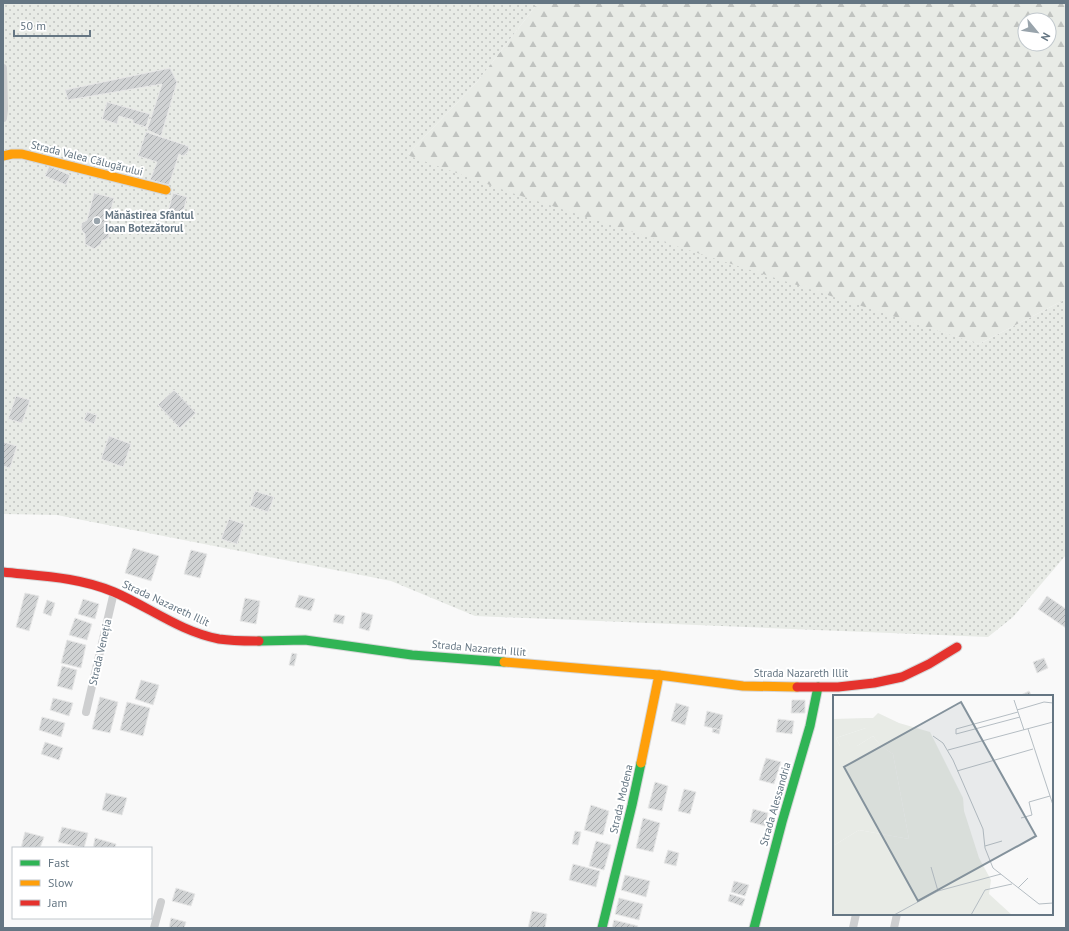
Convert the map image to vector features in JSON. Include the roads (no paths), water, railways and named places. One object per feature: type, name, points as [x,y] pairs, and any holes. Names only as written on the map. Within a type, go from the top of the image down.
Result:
[{"type":"street","points":[[3,68],[3,118]]},
{"type":"street","name":"Strada Valea Călugărului","points":[[3,156],[22,154],[166,190]]},
{"type":"street","name":"Strada Nazareth Illit","points":[[3,572],[70,580],[100,587],[114,592],[184,627],[201,634],[220,639],[251,641],[305,640],[412,655],[659,675],[743,686],[838,687],[874,683],[902,677],[929,664],[957,647]]},
{"type":"street","name":"Strada Veneția","points":[[86,712],[114,592]]},
{"type":"street","name":"Strada Modena","points":[[602,928],[632,805],[659,675]]},
{"type":"street","name":"Strada Alessandria","points":[[754,928],[782,822],[810,726],[818,687]]},
{"type":"street","points":[[154,928],[161,902]]},
{"type":"street","points":[[853,928],[856,915]]},
{"type":"street","points":[[894,928],[897,915]]},
{"type":"place","name":"Mănăstirea Sfântul Ioan Botezătorul","points":[[97,221]]}]
